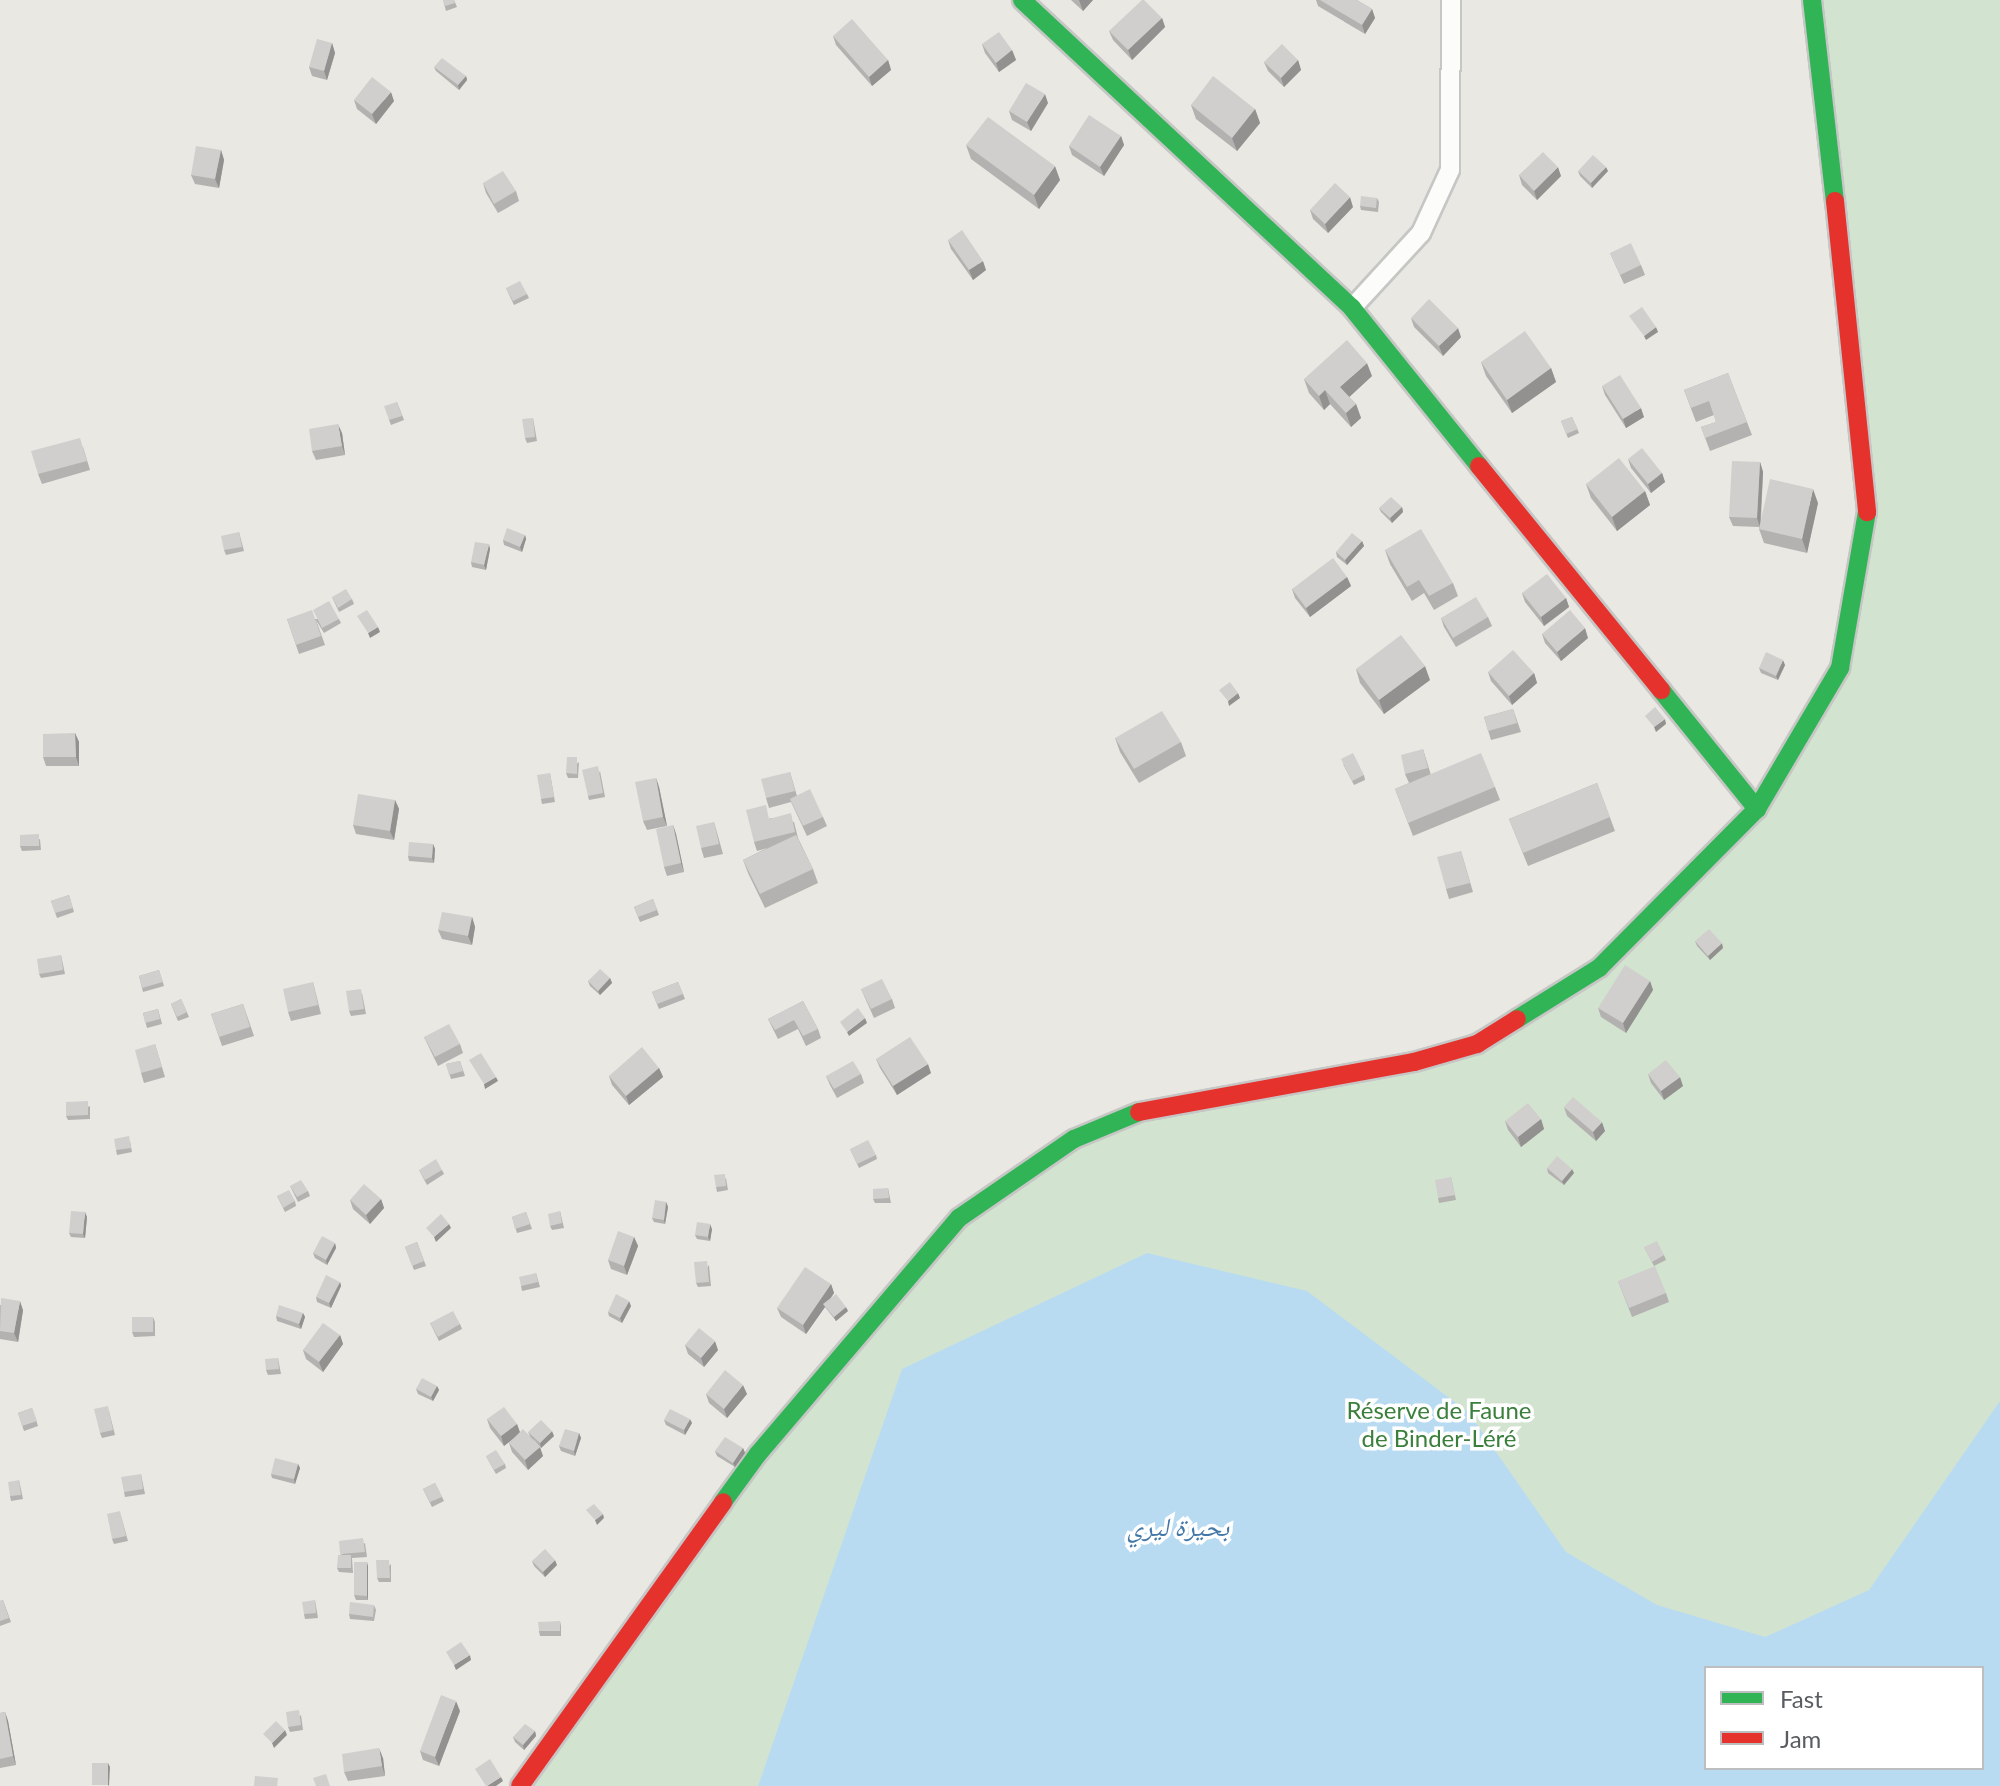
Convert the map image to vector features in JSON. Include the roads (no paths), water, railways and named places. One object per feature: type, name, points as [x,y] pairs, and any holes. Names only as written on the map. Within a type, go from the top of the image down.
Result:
[{"type":"main road","points":[[1022,0],[1352,308],[1757,809]]},
{"type":"main road","points":[[520,1786],[758,1454],[959,1218],[1074,1139],[1155,1105],[1414,1062],[1477,1044],[1599,968],[1757,809],[1840,668],[1869,503],[1812,0]]},
{"type":"street","points":[[1352,308],[1421,233],[1450,170],[1451,0]]},
{"type":"water","name":"بحيرة ليري","points":[[1147,1253],[1307,1291],[1468,1412],[1566,1552],[1657,1605],[1765,1637],[1869,1590],[2000,1401],[2000,1786],[758,1786],[902,1369]]},
{"type":"park label","name":"Réserve de Faune de Binder-Léré","points":[[1439,1424]]}]
